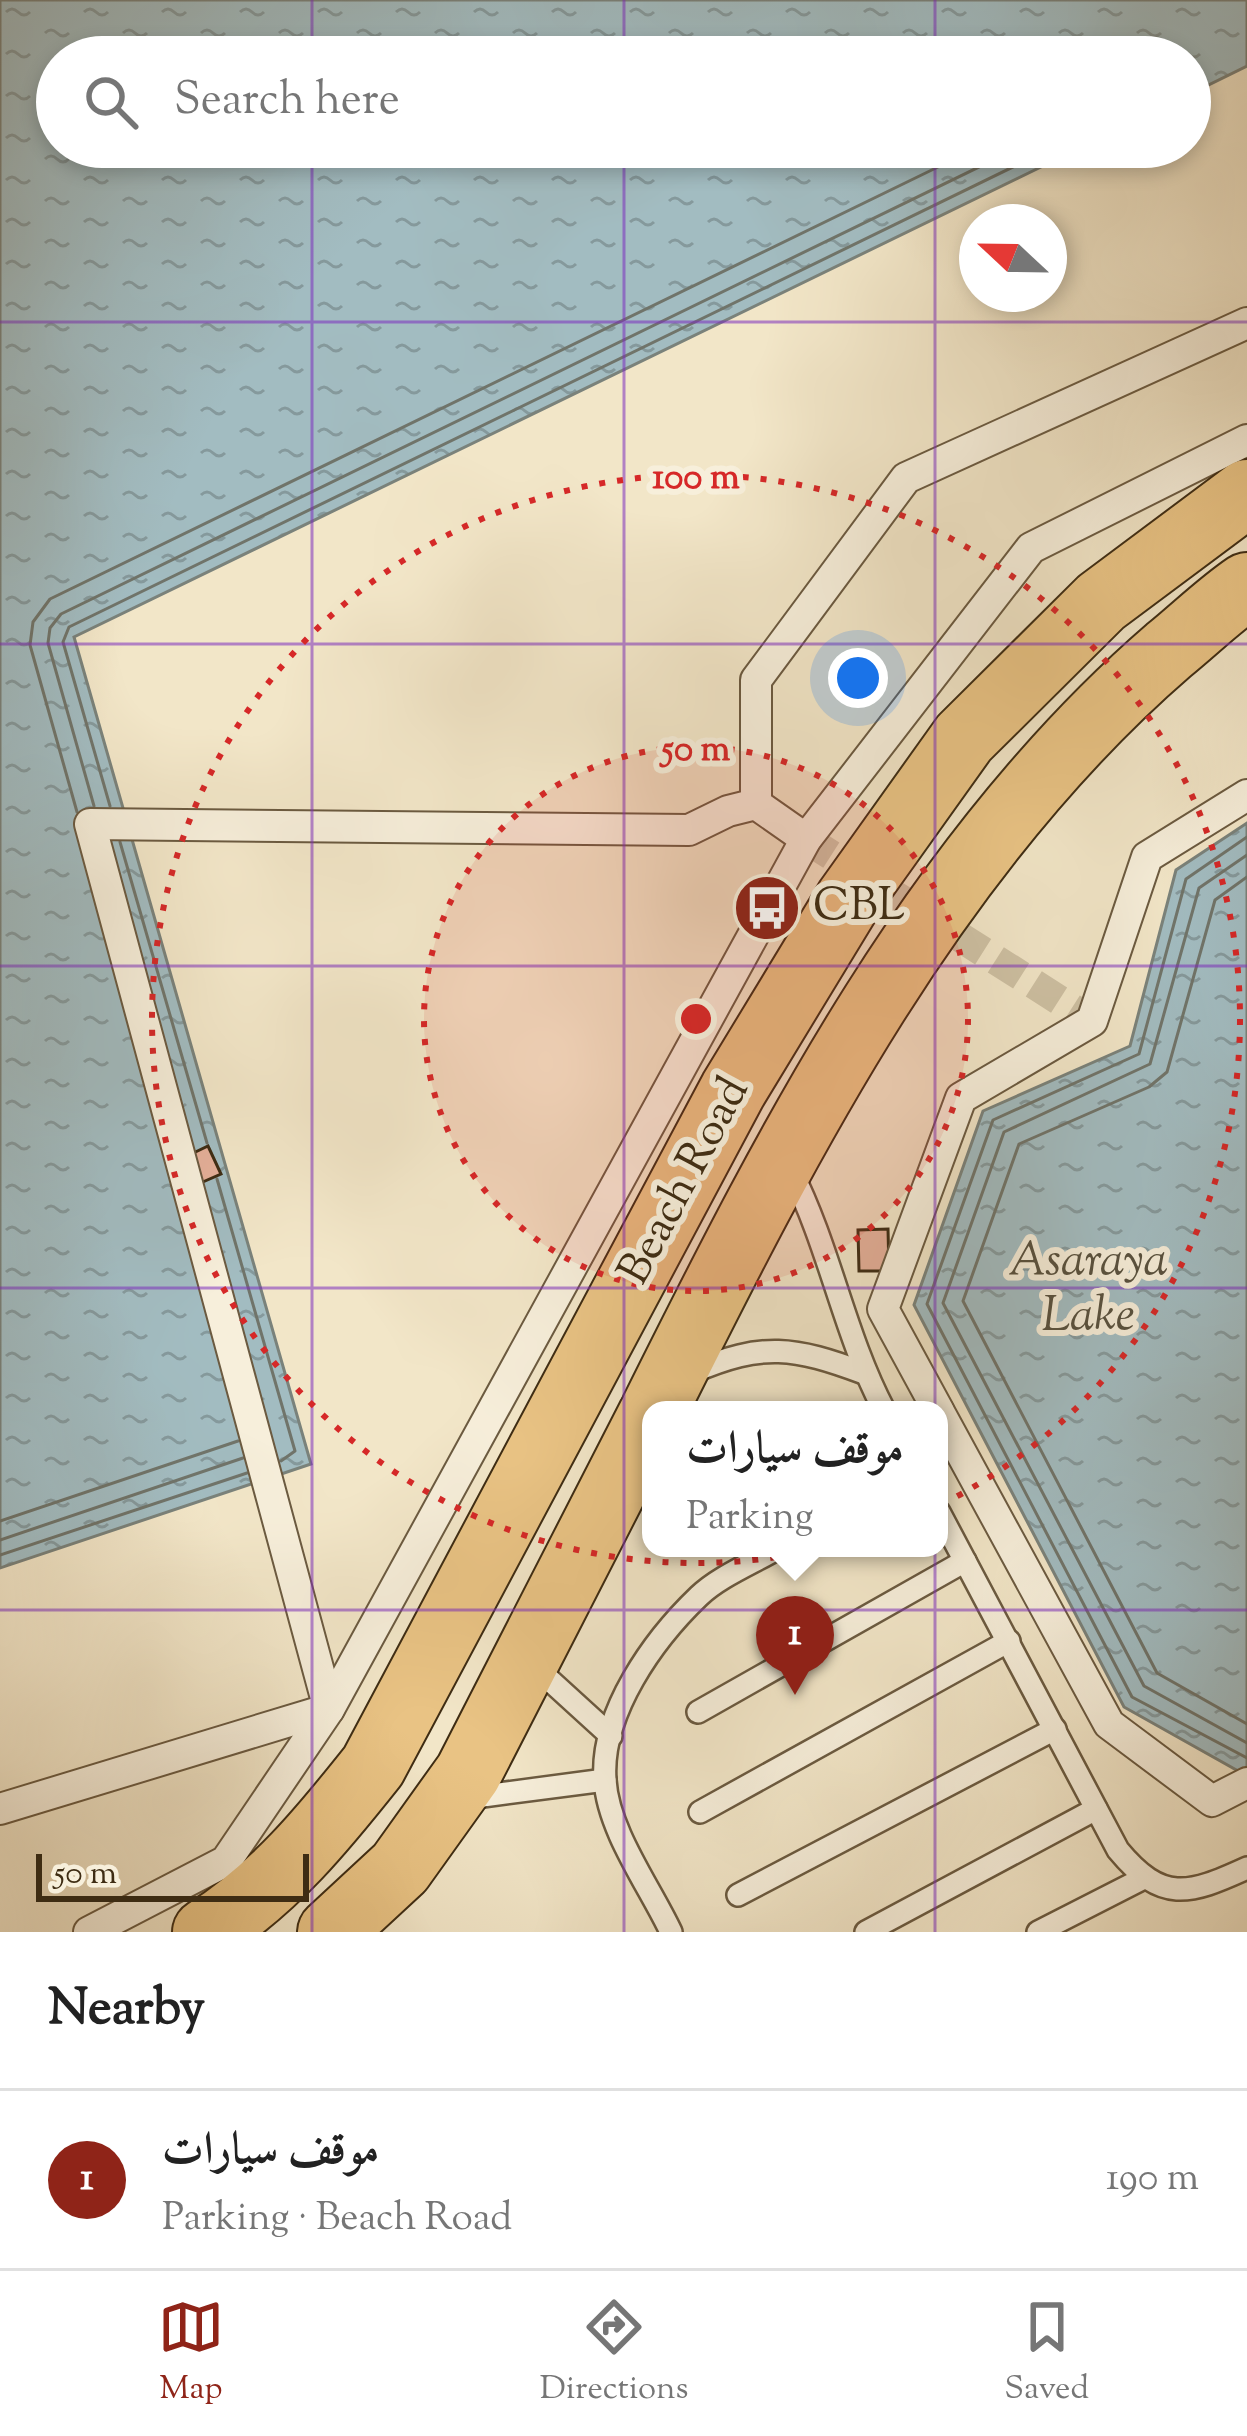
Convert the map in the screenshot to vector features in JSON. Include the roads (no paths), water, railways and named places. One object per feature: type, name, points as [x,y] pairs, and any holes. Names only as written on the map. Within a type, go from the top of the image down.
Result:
[{"type":"highway","name":"Beach Road","points":[[206,1932],[242,1910],[305,1852],[373,1766],[733,1090],[850,898],[964,738],[1101,602],[1247,493]]},
{"type":"highway","name":"Beach Road","points":[[659,1401],[785,1158],[899,963],[1022,794],[1106,705],[1247,586]]},
{"type":"highway","name":"Beach Road","points":[[331,1932],[400,1868],[448,1801],[529,1661],[642,1435]]},
{"type":"street","points":[[756,804],[756,680],[906,478],[1247,323]]},
{"type":"street","points":[[89,1932],[226,1861],[329,1708],[806,839],[1031,548],[1247,440]]},
{"type":"street","points":[[933,1401],[883,1309],[962,1098],[1092,1021],[1148,857],[1247,795]]},
{"type":"street","points":[[329,1708],[90,824],[689,830],[728,811],[756,804],[806,839]]},
{"type":"street","points":[[948,1429],[1108,1724],[1212,1801],[1247,1783]]},
{"type":"street","points":[[0,1809],[329,1708]]},
{"type":"lane","points":[[785,1158],[813,1214],[864,1373],[879,1401]]},
{"type":"lane","points":[[661,1401],[743,1351],[803,1350],[864,1373]]},
{"type":"lane","points":[[948,1529],[1118,1850],[1142,1879],[1174,1892],[1211,1884],[1247,1868]]},
{"type":"lane","points":[[671,1932],[616,1822],[605,1780],[611,1736],[640,1665],[702,1593],[763,1557]]},
{"type":"lane","points":[[698,1712],[965,1561]]},
{"type":"lane","points":[[700,1812],[1009,1641]]},
{"type":"lane","points":[[529,1661],[611,1736]]},
{"type":"lane","points":[[738,1894],[1055,1729]]},
{"type":"lane","points":[[448,1801],[605,1780]]},
{"type":"lane","points":[[866,1932],[1096,1809]]},
{"type":"lane","points":[[1038,1932],[1142,1879]]},
{"type":"water","points":[[0,0],[1247,0],[1247,66],[1211,84],[1211,36],[36,36],[36,168],[1039,168],[74,637],[311,1464],[0,1568]]},
{"type":"water","name":"Asaraya Lake","points":[[1247,823],[1247,1768],[1240,1772],[1124,1707],[914,1305],[983,1111],[1130,1046],[1176,870]]},
{"type":"tunnel","points":[[806,839],[1092,1021]]},
{"type":"place","name":"CBL","points":[[767,908]]},
{"type":"place","name":"موقف سيارات","points":[[795,1695]]}]
